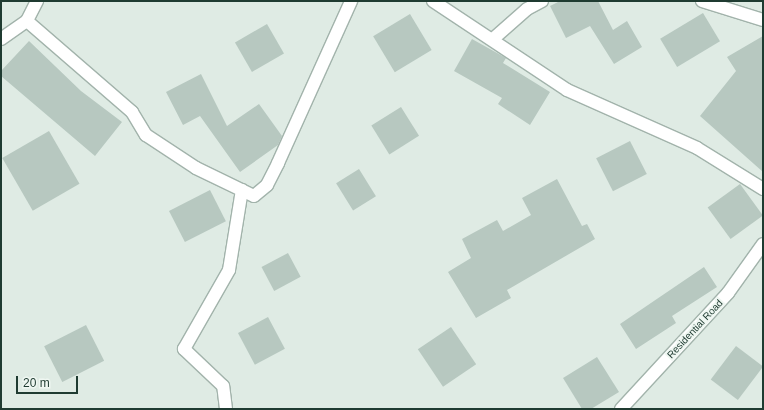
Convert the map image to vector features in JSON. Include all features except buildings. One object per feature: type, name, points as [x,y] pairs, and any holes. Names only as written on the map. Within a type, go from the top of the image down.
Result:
[{"type":"street","points":[[1,39],[26,21],[37,1]]},
{"type":"street","points":[[26,21],[132,112],[146,135],[196,168],[254,196],[267,185],[351,1]]},
{"type":"street","points":[[433,1],[493,39],[567,90],[697,148],[763,189]]},
{"type":"street","points":[[493,39],[526,9],[542,1]]},
{"type":"street","points":[[702,1],[763,20]]},
{"type":"street","points":[[226,409],[223,386],[184,349],[229,270],[242,190]]},
{"type":"street","name":"Residential Road","points":[[621,409],[728,293],[763,244]]}]
